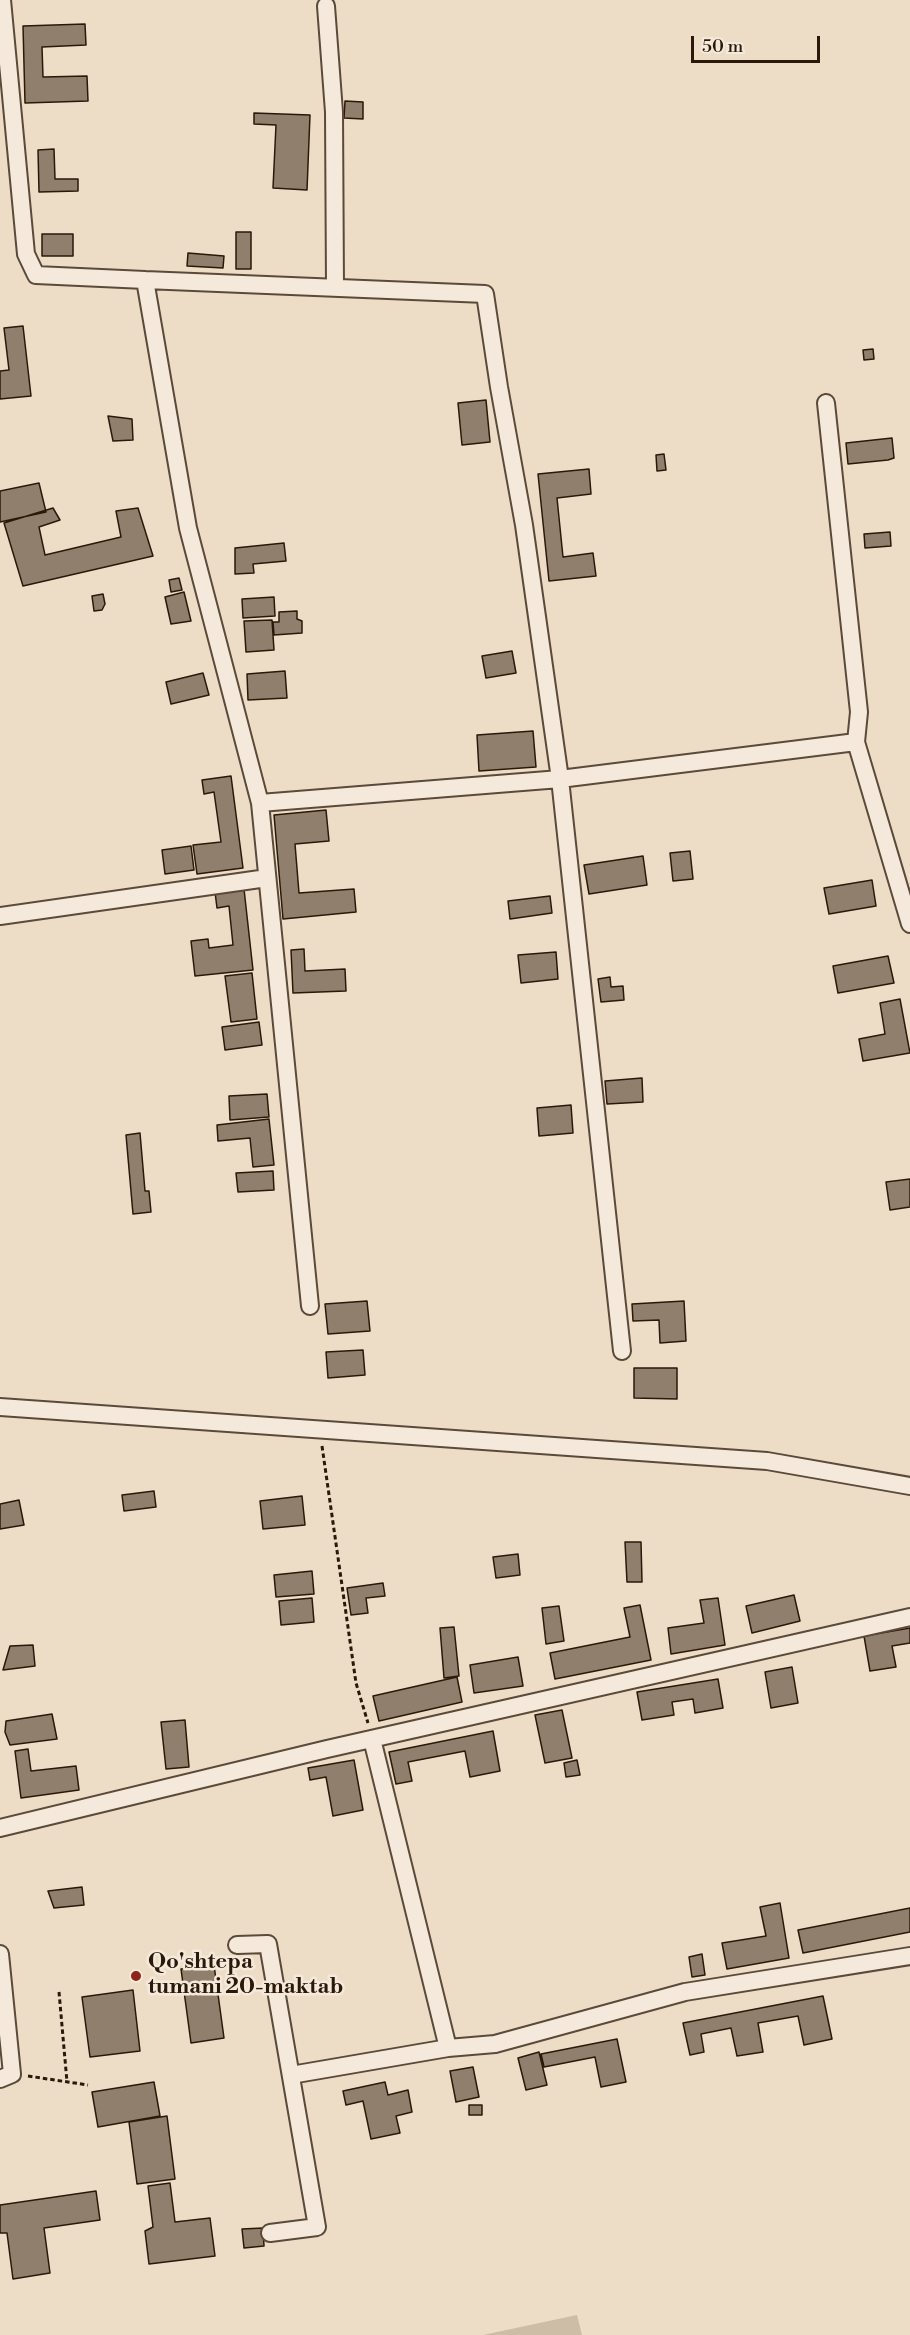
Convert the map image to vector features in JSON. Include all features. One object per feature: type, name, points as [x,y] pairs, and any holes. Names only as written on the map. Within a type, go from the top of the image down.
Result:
[{"type":"street","points":[[2,0],[26,254],[36,275],[485,294],[524,525],[560,779],[622,1351]]},
{"type":"street","points":[[326,6],[333,112],[336,288]]},
{"type":"street","points":[[145,280],[188,528],[260,803],[310,1306]]},
{"type":"street","points":[[826,404],[859,712],[856,742],[910,924]]},
{"type":"street","points":[[260,803],[560,779],[856,742]]},
{"type":"street","points":[[0,916],[267,878]]},
{"type":"street","points":[[0,1407],[767,1461],[910,1486]]},
{"type":"street","points":[[0,1828],[372,1739],[910,1617]]},
{"type":"street","points":[[372,1739],[448,2048]]},
{"type":"street","points":[[237,1945],[268,1944],[317,2227],[270,2233]]},
{"type":"street","points":[[0,1954],[6,2077]]},
{"type":"street","points":[[291,2075],[448,2048],[495,2044],[685,1992],[910,1956]]},
{"type":"path","points":[[320,1430],[356,1683],[372,1739]]},
{"type":"path","points":[[59,1992],[67,2082]]},
{"type":"path","points":[[6,2077],[88,2085]]},
{"type":"shaded area","points":[[577,2315],[582,2335],[483,2335]]},
{"type":"building","points":[[85,24],[86,45],[42,47],[43,77],[87,76],[88,101],[25,103],[23,26]]},
{"type":"building","points":[[345,101],[363,102],[363,119],[344,118]]},
{"type":"building","points":[[254,113],[310,115],[307,190],[273,188],[276,125],[254,124]]},
{"type":"building","points":[[54,149],[55,179],[78,179],[78,191],[39,192],[38,150]]},
{"type":"building","points":[[236,232],[251,232],[251,269],[236,269]]},
{"type":"building","points":[[42,234],[73,234],[73,256],[42,256]]},
{"type":"building","points":[[188,253],[224,256],[223,268],[187,266]]},
{"type":"building","points":[[23,326],[31,396],[0,399],[0,371],[9,370],[4,328]]},
{"type":"building","points":[[873,349],[874,359],[864,360],[863,350]]},
{"type":"building","points":[[486,400],[490,442],[462,445],[458,403]]},
{"type":"building","points":[[108,416],[132,419],[133,440],[113,441]]},
{"type":"building","points":[[892,438],[894,458],[848,464],[846,443]]},
{"type":"building","points":[[664,454],[666,470],[657,471],[656,455]]},
{"type":"building","points":[[589,469],[591,494],[557,498],[563,557],[593,553],[596,576],[549,581],[538,474]]},
{"type":"building","points":[[39,483],[46,512],[0,522],[0,491]]},
{"type":"building","points":[[53,508],[60,520],[39,527],[45,555],[121,537],[116,511],[138,508],[153,556],[23,586],[4,523]]},
{"type":"building","points":[[890,532],[891,546],[865,548],[864,534]]},
{"type":"building","points":[[284,543],[286,561],[253,564],[254,573],[235,574],[235,548]]},
{"type":"building","points":[[179,578],[182,590],[171,592],[169,580]]},
{"type":"building","points":[[184,592],[191,621],[171,624],[165,597]]},
{"type":"building","points":[[103,594],[105,604],[102,610],[94,611],[92,596]]},
{"type":"building","points":[[274,597],[275,616],[243,618],[242,599]]},
{"type":"building","points":[[297,611],[297,619],[302,621],[302,633],[274,635],[273,622],[279,622],[279,612]]},
{"type":"building","points":[[272,620],[274,650],[246,652],[244,621]]},
{"type":"building","points":[[512,651],[516,673],[486,678],[482,656]]},
{"type":"building","points":[[285,671],[287,698],[248,700],[247,674]]},
{"type":"building","points":[[203,673],[209,695],[171,704],[166,682]]},
{"type":"building","points":[[533,731],[536,767],[479,771],[477,735]]},
{"type":"building","points":[[231,776],[243,868],[197,874],[193,845],[221,842],[214,792],[204,794],[202,780]]},
{"type":"building","points":[[326,810],[329,841],[295,844],[299,893],[354,889],[356,912],[283,919],[274,815]]},
{"type":"building","points":[[191,846],[194,870],[165,874],[162,850]]},
{"type":"building","points":[[690,851],[693,879],[673,881],[670,853]]},
{"type":"building","points":[[643,856],[647,885],[589,894],[584,865]]},
{"type":"building","points":[[872,880],[876,906],[829,914],[824,888]]},
{"type":"building","points":[[244,889],[253,970],[195,976],[191,941],[208,939],[209,948],[233,945],[229,906],[217,908],[215,892]]},
{"type":"building","points":[[550,896],[552,913],[510,919],[508,901]]},
{"type":"building","points":[[304,949],[305,971],[345,969],[346,991],[293,993],[291,950]]},
{"type":"building","points":[[556,952],[558,979],[521,983],[518,955]]},
{"type":"building","points":[[888,956],[894,983],[838,993],[833,966]]},
{"type":"building","points":[[252,973],[257,1019],[231,1022],[225,976]]},
{"type":"building","points":[[610,977],[611,987],[623,986],[624,1000],[601,1002],[598,979]]},
{"type":"building","points":[[900,999],[910,1053],[863,1061],[859,1039],[885,1034],[880,1003]]},
{"type":"building","points":[[259,1022],[262,1045],[225,1050],[222,1027]]},
{"type":"building","points":[[642,1078],[643,1102],[607,1104],[605,1081]]},
{"type":"building","points":[[267,1094],[269,1117],[230,1120],[229,1096]]},
{"type":"building","points":[[571,1105],[573,1133],[539,1136],[537,1108]]},
{"type":"building","points":[[269,1119],[274,1165],[253,1167],[250,1138],[218,1141],[217,1125]]},
{"type":"building","points":[[140,1133],[145,1191],[149,1191],[151,1212],[133,1214],[126,1135]]},
{"type":"building","points":[[273,1171],[274,1190],[238,1192],[236,1173]]},
{"type":"building","points":[[910,1179],[910,1207],[890,1210],[886,1182]]},
{"type":"building","points":[[367,1301],[370,1331],[328,1334],[325,1304]]},
{"type":"building","points":[[684,1301],[686,1341],[660,1343],[659,1320],[633,1321],[632,1304]]},
{"type":"building","points":[[363,1350],[365,1375],[328,1378],[326,1352]]},
{"type":"building","points":[[634,1368],[677,1368],[677,1399],[634,1398]]},
{"type":"building","points":[[154,1491],[156,1507],[124,1511],[122,1495]]},
{"type":"building","points":[[302,1496],[305,1525],[263,1529],[260,1501]]},
{"type":"building","points":[[19,1500],[24,1525],[0,1529],[0,1504]]},
{"type":"building","points":[[625,1542],[641,1542],[642,1582],[627,1582]]},
{"type":"building","points":[[518,1554],[520,1575],[496,1578],[493,1557]]},
{"type":"building","points":[[312,1571],[314,1594],[276,1597],[274,1575]]},
{"type":"building","points":[[383,1583],[385,1596],[366,1598],[368,1613],[351,1615],[347,1588]]},
{"type":"building","points":[[794,1595],[800,1621],[752,1633],[746,1606]]},
{"type":"building","points":[[312,1598],[314,1622],[281,1625],[279,1601]]},
{"type":"building","points":[[718,1598],[725,1645],[671,1654],[668,1628],[704,1623],[700,1600]]},
{"type":"building","points":[[640,1605],[651,1660],[555,1679],[550,1653],[630,1637],[624,1608]]},
{"type":"building","points":[[559,1606],[564,1641],[546,1644],[542,1608]]},
{"type":"building","points":[[454,1627],[459,1676],[444,1678],[440,1628]]},
{"type":"building","points":[[910,1628],[910,1643],[892,1646],[896,1667],[870,1671],[864,1636]]},
{"type":"building","points":[[33,1645],[35,1666],[3,1670],[10,1646]]},
{"type":"building","points":[[518,1657],[523,1686],[474,1693],[470,1665]]},
{"type":"building","points":[[792,1667],[798,1703],[771,1708],[765,1672]]},
{"type":"building","points":[[457,1677],[462,1702],[379,1721],[373,1696]]},
{"type":"building","points":[[718,1679],[723,1708],[695,1713],[693,1699],[672,1702],[674,1715],[642,1720],[637,1692]]},
{"type":"building","points":[[562,1710],[572,1758],[545,1763],[535,1715]]},
{"type":"building","points":[[52,1714],[57,1739],[10,1745],[5,1732],[6,1721]]},
{"type":"building","points":[[185,1720],[189,1767],[166,1769],[161,1722]]},
{"type":"building","points":[[493,1731],[500,1771],[470,1777],[465,1751],[408,1762],[412,1781],[396,1784],[389,1752]]},
{"type":"building","points":[[28,1749],[31,1771],[76,1766],[79,1790],[21,1798],[15,1751]]},
{"type":"building","points":[[354,1760],[363,1810],[333,1816],[326,1777],[310,1780],[308,1768]]},
{"type":"building","points":[[577,1760],[580,1775],[566,1777],[564,1763]]},
{"type":"building","points":[[82,1887],[84,1905],[54,1908],[48,1891]]},
{"type":"building","points":[[780,1903],[789,1958],[727,1969],[722,1943],[766,1936],[760,1907]]},
{"type":"building","points":[[910,1908],[910,1932],[803,1953],[798,1930]]},
{"type":"building","points":[[702,1954],[705,1975],[692,1977],[689,1957]]},
{"type":"building","points":[[214,1965],[224,2038],[191,2043],[181,1969]]},
{"type":"building","points":[[133,1990],[140,2051],[90,2057],[82,1997]]},
{"type":"building","points":[[823,1996],[832,2039],[804,2045],[798,2016],[758,2023],[763,2052],[737,2056],[731,2028],[701,2034],[704,2052],[690,2055],[683,2023]]},
{"type":"building","points":[[617,2039],[626,2082],[601,2087],[595,2057],[544,2067],[541,2054]]},
{"type":"building","points":[[539,2052],[547,2085],[526,2090],[518,2058]]},
{"type":"building","points":[[473,2067],[479,2097],[456,2102],[450,2071]]},
{"type":"building","points":[[154,2082],[160,2116],[98,2127],[92,2092]]},
{"type":"building","points":[[385,2082],[388,2095],[408,2090],[412,2112],[396,2116],[400,2133],[371,2139],[363,2101],[346,2105],[343,2091]]},
{"type":"building","points":[[469,2105],[482,2105],[482,2115],[469,2115]]},
{"type":"building","points":[[167,2116],[175,2179],[137,2184],[129,2122]]},
{"type":"building","points":[[170,2183],[175,2222],[210,2218],[215,2256],[149,2264],[145,2231],[153,2227],[148,2186]]},
{"type":"building","points":[[96,2191],[100,2220],[44,2228],[50,2273],[13,2279],[7,2233],[0,2233],[0,2205]]},
{"type":"building","points":[[263,2228],[264,2246],[244,2248],[242,2229]]},
{"type":"place","name":"Qo'shtepa tumani 20-maktab","points":[[136,1976]]}]
